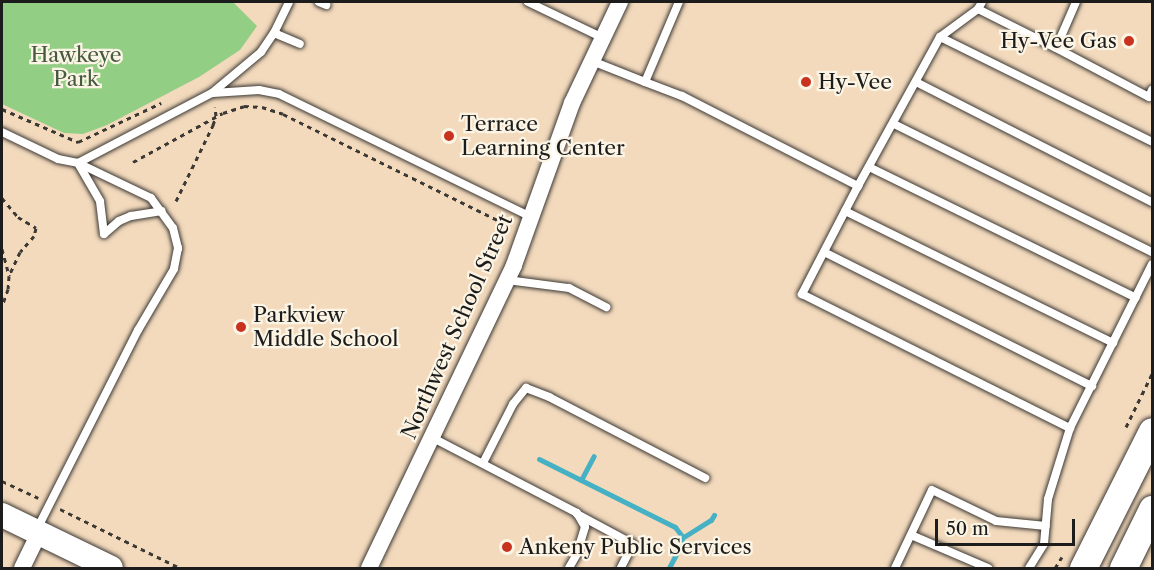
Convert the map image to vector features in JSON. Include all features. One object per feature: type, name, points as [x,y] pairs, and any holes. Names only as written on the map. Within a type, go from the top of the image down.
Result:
[{"type":"main road","points":[[1083,568],[1152,431]]},
{"type":"main road","points":[[1123,568],[1152,509]]},
{"type":"main road","points":[[2,514],[111,568]]},
{"type":"street","name":"Northwest School Street","points":[[369,568],[507,280],[572,103],[620,2]]},
{"type":"street","points":[[22,568],[38,532]]},
{"type":"lane","points":[[78,163],[212,93],[254,59],[274,33],[289,2]]},
{"type":"lane","points":[[528,2],[603,38]]},
{"type":"lane","points":[[645,82],[680,2]]},
{"type":"lane","points":[[1056,48],[1075,4],[1064,2]]},
{"type":"lane","points":[[1070,428],[802,294],[940,37],[980,5],[1056,48],[1151,96]]},
{"type":"lane","points":[[274,33],[300,44]]},
{"type":"lane","points":[[940,37],[1152,142]]},
{"type":"lane","points":[[592,61],[682,96],[858,186]]},
{"type":"lane","points":[[916,82],[1152,202]]},
{"type":"lane","points":[[212,93],[259,90],[279,94],[531,217]]},
{"type":"lane","points":[[894,124],[1152,252]]},
{"type":"lane","points":[[2,132],[58,159],[78,163],[151,198],[173,228],[178,248],[174,269],[138,330],[81,445],[68,465],[38,532]]},
{"type":"lane","points":[[78,163],[100,201],[104,234],[119,221],[131,216],[162,211]]},
{"type":"lane","points":[[869,167],[1136,298]]},
{"type":"lane","points":[[470,186],[474,176]]},
{"type":"lane","points":[[845,211],[1113,343]]},
{"type":"lane","points":[[824,252],[1092,386]]},
{"type":"lane","points":[[1029,568],[1044,544],[1048,499],[1070,428],[1152,264]]},
{"type":"lane","points":[[507,280],[569,288],[606,307]]},
{"type":"lane","points":[[483,463],[513,404],[526,388],[549,397],[705,478]]},
{"type":"lane","points":[[432,438],[633,544],[621,568]]},
{"type":"lane","points":[[895,568],[932,490],[996,521],[1046,526]]},
{"type":"lane","points":[[569,568],[577,554],[585,527],[577,513]]},
{"type":"lane","points":[[911,535],[988,568]]},
{"type":"path","points":[[176,201],[216,116],[212,93]]},
{"type":"path","points":[[2,109],[78,142],[168,99]]},
{"type":"path","points":[[133,162],[216,116],[244,106],[262,107],[283,114],[506,224]]},
{"type":"path","points":[[2,198],[18,217],[36,228],[34,236],[20,252],[9,276]]},
{"type":"path","points":[[2,249],[9,276],[8,289],[2,306]]},
{"type":"path","points":[[2,481],[180,568]]},
{"type":"green space","name":"Hawkeye Park","points":[[2,2],[233,2],[257,26],[240,50],[199,77],[107,125],[83,134],[64,133],[2,104]]},
{"type":"waterway","points":[[581,480],[594,456]]},
{"type":"waterway","points":[[539,459],[675,527],[682,536],[681,545],[669,568]]},
{"type":"waterway","points":[[682,538],[711,520],[714,515]]},
{"type":"place","name":"Hy-Vee Gas","points":[[1129,41]]},
{"type":"place","name":"Hy-Vee","points":[[806,82]]},
{"type":"place","name":"Terrace Learning Center","points":[[449,136]]},
{"type":"place","name":"Parkview Middle School","points":[[241,327]]},
{"type":"place","name":"Ankeny Public Services","points":[[507,547]]}]
